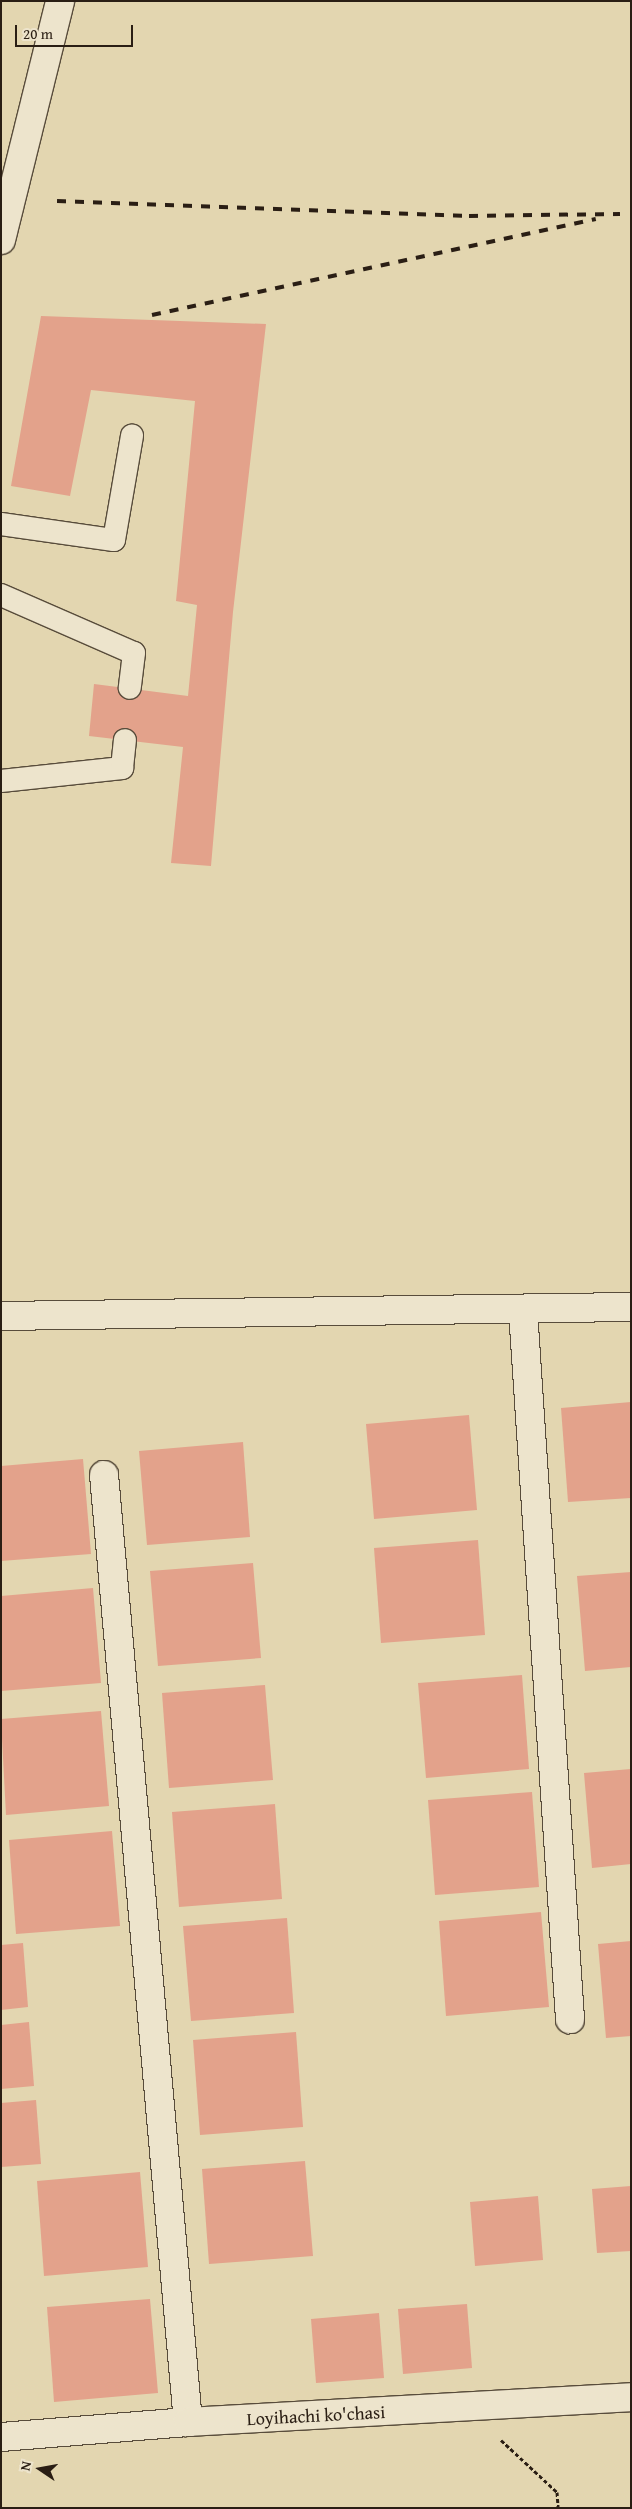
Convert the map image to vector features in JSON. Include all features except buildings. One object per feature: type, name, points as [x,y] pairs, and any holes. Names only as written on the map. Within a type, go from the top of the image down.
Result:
[{"type":"street","points":[[1,240],[60,1]]},
{"type":"street","points":[[1,1316],[524,1311],[631,1307]]},
{"type":"street","points":[[524,1311],[570,2019]]},
{"type":"street","points":[[104,1475],[188,2422]]},
{"type":"street","name":"Loyihachi ko'chasi","points":[[1,2437],[188,2422],[469,2409],[631,2398]]},
{"type":"lane","points":[[1,524],[114,540],[132,436]]},
{"type":"lane","points":[[1,595],[134,653],[130,688]]},
{"type":"lane","points":[[1,781],[122,768],[125,740]]},
{"type":"path","points":[[469,2409],[557,2492],[558,2508]]},
{"type":"railway","points":[[57,201],[469,216],[620,214]]},
{"type":"railway","points":[[152,315],[596,219]]}]
